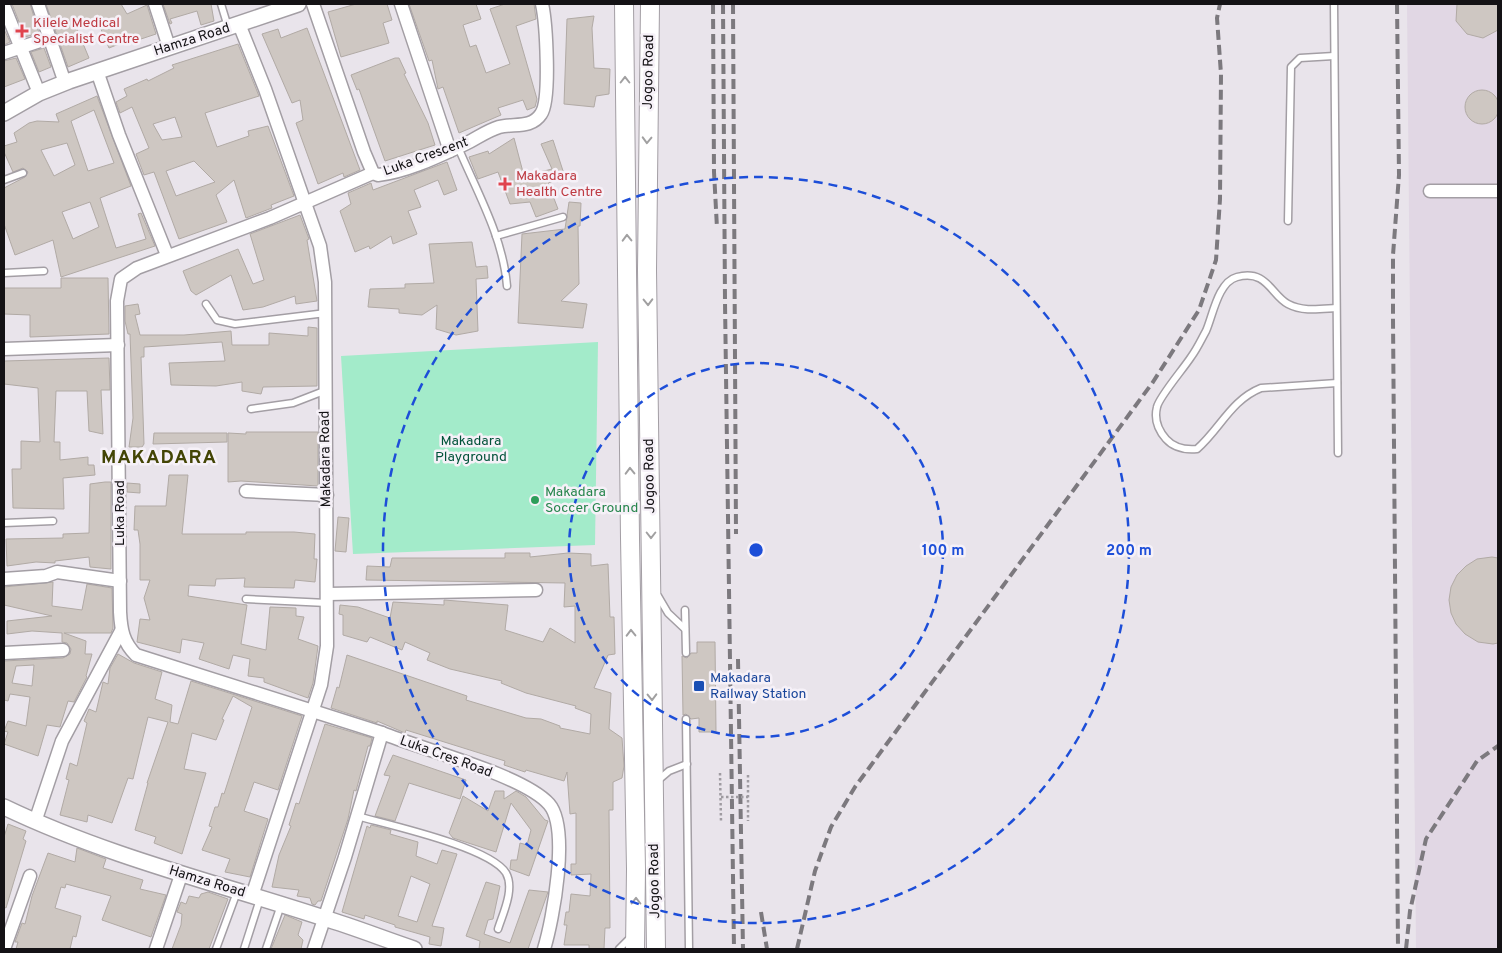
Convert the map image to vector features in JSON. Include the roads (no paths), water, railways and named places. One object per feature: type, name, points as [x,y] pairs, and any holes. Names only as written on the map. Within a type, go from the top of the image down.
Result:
[{"type":"main road","points":[[624,9],[650,9]]},
{"type":"main road","name":"Jogoo Road","points":[[624,9],[635,941]]},
{"type":"main road","name":"Jogoo Road","points":[[650,9],[646,197],[656,949]]},
{"type":"street","points":[[38,4],[64,83]]},
{"type":"street","points":[[154,4],[169,47]]},
{"type":"street","name":"Hamza Road","points":[[4,113],[38,93],[64,83],[298,4]]},
{"type":"street","name":"Luka Crescent","points":[[313,4],[373,173],[384,174],[454,149],[498,128],[530,123],[542,112],[546,80],[546,20],[542,4]]},
{"type":"street","points":[[401,4],[454,149]]},
{"type":"street","points":[[4,6],[38,93]]},
{"type":"street","name":"Makadara Road","points":[[234,26],[305,203],[323,260],[326,313],[324,391],[328,599],[326,653],[321,685],[256,898]]},
{"type":"street","points":[[4,53],[49,38]]},
{"type":"street","points":[[97,71],[119,135],[167,255]]},
{"type":"street","name":"Luka Road","points":[[120,631],[117,301],[121,279],[127,273],[167,255],[305,203],[373,173]]},
{"type":"street","points":[[1430,191],[1498,190]]},
{"type":"street","points":[[4,349],[118,345]]},
{"type":"street","points":[[246,491],[327,495]]},
{"type":"street","points":[[4,578],[46,576],[57,572],[120,581]]},
{"type":"street","points":[[328,599],[536,590]]},
{"type":"street","points":[[120,631],[126,644],[136,655],[382,733]]},
{"type":"street","points":[[35,822],[62,741],[120,631]]},
{"type":"street","points":[[4,653],[63,650]]},
{"type":"street","name":"Luka Cres Road","points":[[314,949],[382,733],[494,773],[523,786],[548,803],[556,819],[559,856],[556,890],[544,949]]},
{"type":"street","name":"Hamza Road","points":[[4,807],[35,822],[181,875],[324,918],[414,949]]},
{"type":"street","points":[[156,949],[181,875]]},
{"type":"street","points":[[4,949],[30,876]]},
{"type":"lane","points":[[220,4],[234,26]]},
{"type":"lane","points":[[1334,4],[1338,453]]},
{"type":"lane","points":[[1288,221],[1291,67],[1300,58],[1334,56]]},
{"type":"lane","points":[[454,149],[496,236],[505,262],[507,286]]},
{"type":"lane","points":[[4,180],[23,173]]},
{"type":"lane","points":[[496,236],[563,217]]},
{"type":"lane","points":[[4,273],[44,271]]},
{"type":"lane","points":[[1336,308],[1314,310],[1298,308],[1286,303],[1261,278],[1237,276],[1221,293],[1193,355],[1157,406],[1159,430],[1168,441],[1185,450],[1196,450],[1235,403],[1250,393],[1261,388],[1337,383]]},
{"type":"lane","points":[[206,304],[217,320],[229,324],[326,313]]},
{"type":"lane","points":[[251,409],[293,403],[324,391]]},
{"type":"lane","points":[[4,523],[53,521]]},
{"type":"lane","points":[[651,578],[660,603],[673,620],[685,629]]},
{"type":"lane","points":[[246,599],[328,599]]},
{"type":"lane","points":[[685,610],[686,653]]},
{"type":"lane","points":[[686,719],[689,949]]},
{"type":"lane","points":[[653,784],[669,770],[687,764]]},
{"type":"lane","points":[[357,816],[462,846],[493,860],[506,873],[509,884],[498,929]]},
{"type":"lane","points":[[216,949],[237,892]]},
{"type":"lane","points":[[244,949],[256,898]]},
{"type":"lane","points":[[266,949],[281,905]]},
{"type":"lane","points":[[619,949],[635,941]]},
{"type":"railway","points":[[713,4],[714,172],[717,228]]},
{"type":"railway","points":[[723,4],[734,949]]},
{"type":"railway","points":[[733,4],[736,534]]},
{"type":"railway","points":[[797,949],[815,871],[831,827],[855,787],[1153,382],[1199,310],[1216,260],[1220,199],[1221,74],[1217,18],[1220,4]]},
{"type":"railway","points":[[1397,4],[1399,175],[1393,255],[1393,319],[1398,949]]},
{"type":"railway","points":[[738,659],[743,949]]},
{"type":"railway","points":[[1406,949],[1410,911],[1426,839],[1477,761],[1498,746]]},
{"type":"railway","points":[[761,912],[767,949]]},
{"type":"place","name":"Kilele Medical Specialist Centre","points":[[22,31]]},
{"type":"place","name":"Makadara Health Centre","points":[[505,184]]},
{"type":"place","name":"Makadara Soccer Ground","points":[[535,500]]},
{"type":"place","name":"Makadara Railway Station","points":[[699,686]]},
{"type":"district","name":"MAKADARA","points":[[159,458]]},
{"type":"park label","name":"Makadara Playground","points":[[471,450]]}]
